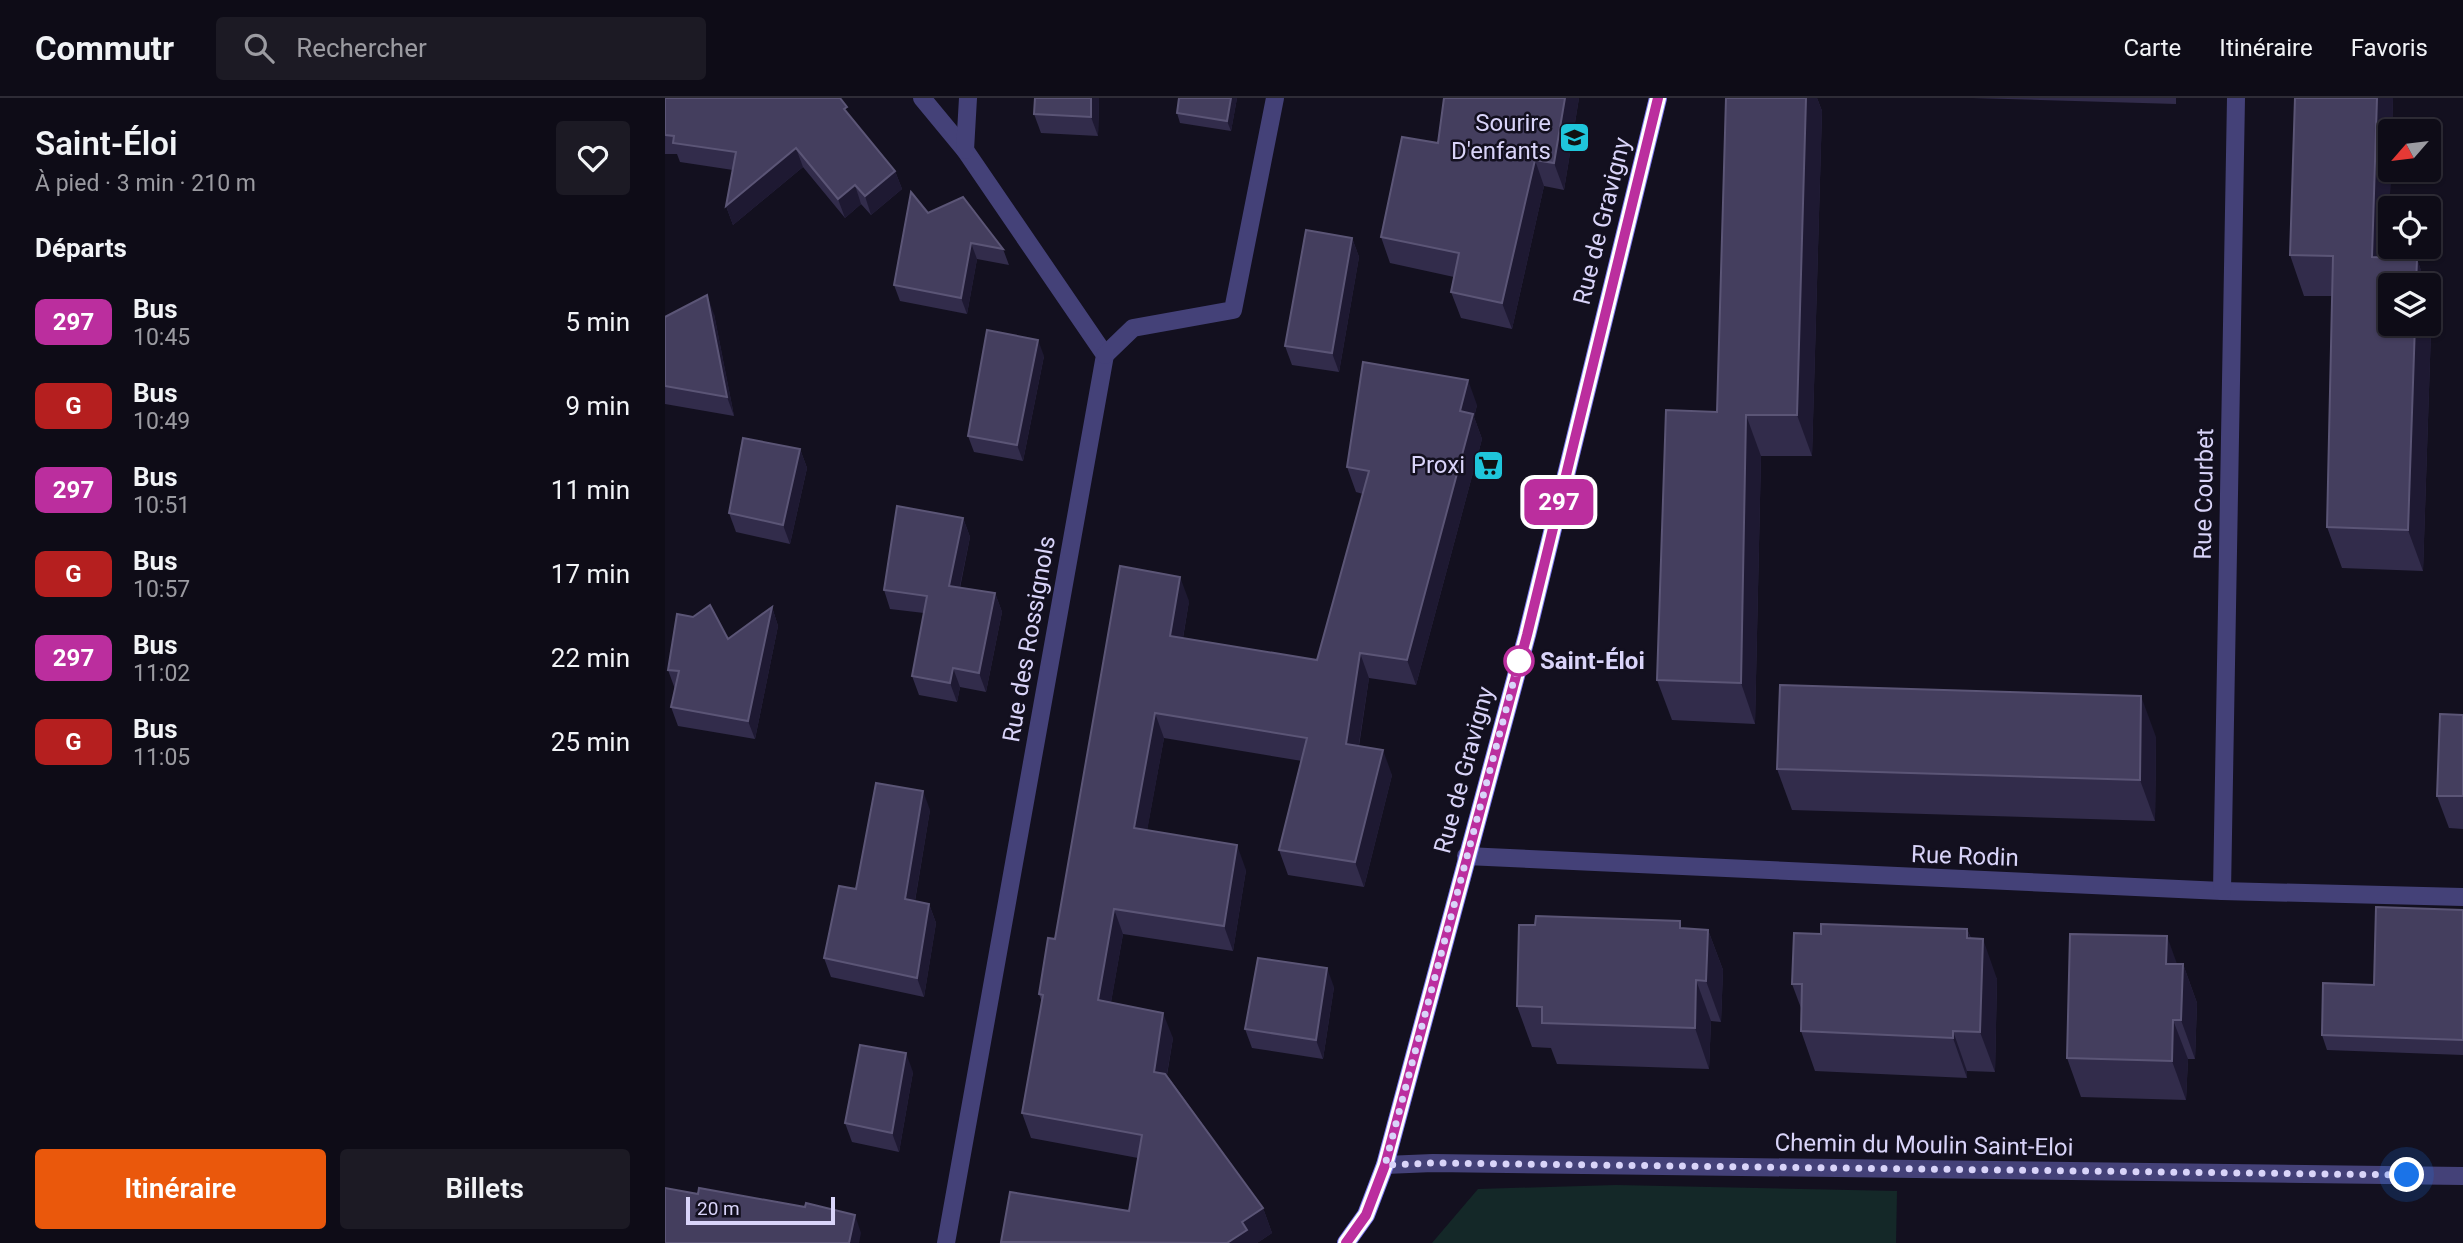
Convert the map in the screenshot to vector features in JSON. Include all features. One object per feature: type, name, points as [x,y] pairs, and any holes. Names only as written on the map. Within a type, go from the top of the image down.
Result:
[{"type":"street","points":[[922,98],[965,150],[1105,355],[1133,328],[1233,310],[1275,98]]},
{"type":"street","points":[[965,150],[968,98]]},
{"type":"street","name":"Rue de Gravigny","points":[[1346,1243],[1366,1215],[1385,1165],[1527,635],[1658,98]]},
{"type":"street","name":"Rue Courbet","points":[[2222,891],[2236,98]]},
{"type":"street","name":"Rue des Rossignols","points":[[946,1243],[1105,355]]},
{"type":"street","name":"Rue Rodin","points":[[1466,856],[1516,861],[2222,891],[2463,897]]},
{"type":"street","name":"Chemin du Moulin Saint-Eloi","points":[[1385,1165],[1433,1163],[2463,1176]]},
{"type":"green space","points":[[1616,1185],[1897,1191],[1896,1243],[1432,1243],[1478,1189]]},
{"type":"building","points":[[665,98],[840,98],[847,107],[844,109],[895,171],[865,196],[855,185],[838,199],[796,148],[726,206],[736,152],[673,143],[674,136],[665,135]]},
{"type":"building","points":[[1035,98],[1091,98],[1091,117],[1034,114]]},
{"type":"building","points":[[1179,98],[1231,98],[1227,121],[1177,113]]},
{"type":"building","points":[[1444,98],[1565,98],[1554,163],[1535,160],[1502,303],[1451,292],[1459,253],[1381,237],[1402,137],[1438,143]]},
{"type":"building","points":[[1726,98],[1806,98],[1797,415],[1746,415],[1741,683],[1657,680],[1666,410],[1717,412]]},
{"type":"building","points":[[2295,98],[2377,98],[2372,257],[2417,259],[2416,273],[2378,273],[2378,336],[2415,336],[2408,530],[2327,527],[2333,256],[2290,255]]},
{"type":"building","points":[[911,192],[928,213],[963,197],[1003,249],[971,243],[961,298],[894,285]]},
{"type":"building","points":[[1306,230],[1352,238],[1332,353],[1285,346]]},
{"type":"building","points":[[707,295],[727,397],[665,386],[665,317]]},
{"type":"building","points":[[987,330],[1038,340],[1017,445],[968,436]]},
{"type":"building","points":[[1363,362],[1468,380],[1460,411],[1473,414],[1407,660],[1360,653],[1346,744],[1383,750],[1355,862],[1279,850],[1307,738],[1155,713],[1134,828],[1237,845],[1224,926],[1114,909],[1098,1000],[1163,1013],[1154,1072],[1165,1074],[1263,1208],[1242,1222],[1247,1230],[1227,1243],[1001,1242],[1010,1192],[1129,1211],[1142,1135],[1022,1113],[1043,995],[1039,994],[1048,938],[1055,939],[1120,566],[1180,577],[1170,636],[1317,660],[1369,471],[1347,467]]},
{"type":"building","points":[[743,438],[800,449],[783,525],[729,513]]},
{"type":"building","points":[[897,506],[963,518],[949,586],[995,593],[979,673],[953,668],[950,683],[912,676],[927,596],[884,590]]},
{"type":"building","points":[[710,605],[728,639],[772,607],[748,721],[671,707],[679,671],[668,670],[677,614],[693,617]]},
{"type":"building","points":[[1780,685],[2141,696],[2140,780],[1777,769]]},
{"type":"building","points":[[2440,714],[2463,715],[2463,796],[2437,796]]},
{"type":"building","points":[[876,783],[923,791],[905,899],[929,904],[917,978],[824,958],[839,886],[856,889]]},
{"type":"building","points":[[2376,907],[2463,910],[2463,1040],[2322,1035],[2323,983],[2374,985]]},
{"type":"building","points":[[1536,916],[1680,921],[1680,928],[1708,930],[1706,981],[1696,980],[1695,1028],[1542,1023],[1542,1007],[1517,1006],[1519,925],[1535,925]]},
{"type":"building","points":[[1821,924],[1967,929],[1967,938],[1983,939],[1980,1032],[1953,1031],[1953,1038],[1801,1031],[1802,984],[1792,984],[1794,933],[1821,934]]},
{"type":"building","points":[[2070,934],[2167,936],[2166,964],[2183,964],[2181,1020],[2173,1020],[2172,1061],[2067,1058]]},
{"type":"building","points":[[1258,958],[1327,968],[1316,1040],[1245,1029]]},
{"type":"building","points":[[860,1045],[906,1053],[892,1133],[845,1123]]},
{"type":"building","points":[[665,1188],[698,1194],[699,1188],[805,1207],[806,1203],[855,1215],[849,1243],[665,1243]]},
{"type":"bus line","name":"297","points":[[1346,1243],[1366,1215],[1385,1165],[1458,884],[1527,635],[1658,98]]},
{"type":"place","name":"Sourire D'enfants","points":[[1574,137]]},
{"type":"place","name":"Proxi","points":[[1488,465]]},
{"type":"place","name":"Saint-Éloi","points":[[1519,661]]},
{"type":"route","points":[[1519,661],[1385,1165],[1433,1163],[2407,1175]]}]
